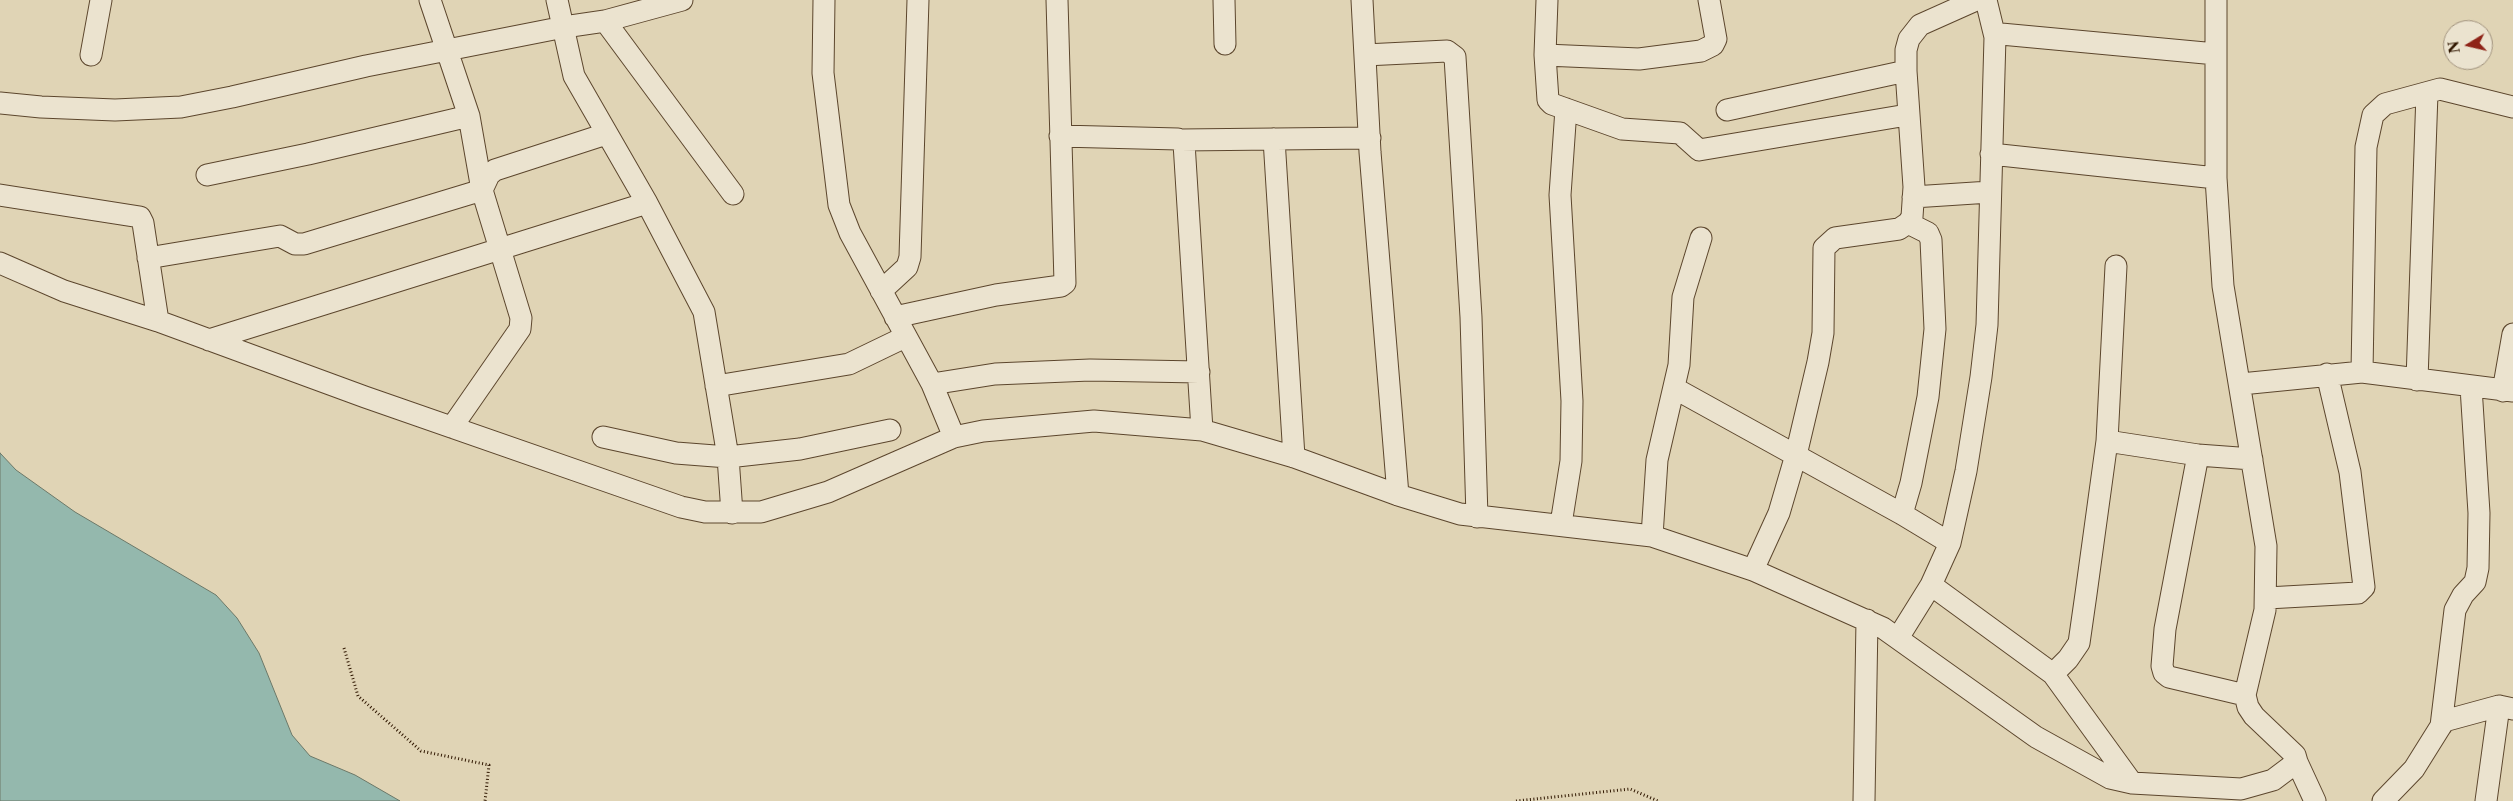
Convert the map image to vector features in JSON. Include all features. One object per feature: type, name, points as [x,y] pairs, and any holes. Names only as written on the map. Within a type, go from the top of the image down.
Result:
[{"type":"street","points":[[91,54],[102,0]]},
{"type":"street","points":[[430,0],[468,116],[482,190],[521,318],[520,329],[452,427]]},
{"type":"street","points":[[557,0],[571,68],[606,134],[647,203],[704,312],[728,457],[732,514]]},
{"type":"street","points":[[0,103],[41,108],[115,110],[181,106],[232,97],[366,66],[564,27],[605,21],[682,0]]},
{"type":"street","points":[[824,0],[823,73],[839,205],[844,220],[932,384],[954,437]]},
{"type":"street","points":[[881,290],[907,267],[910,257],[918,0]]},
{"type":"street","points":[[895,317],[996,295],[1061,286],[1065,283],[1057,0]]},
{"type":"street","points":[[1224,0],[1225,44]]},
{"type":"street","points":[[1362,0],[1370,138],[1398,495]]},
{"type":"street","points":[[1547,0],[1545,55],[1548,100],[1552,104],[1622,129],[1680,133],[1699,150],[1907,116]]},
{"type":"street","points":[[1545,55],[1639,59],[1701,50],[1713,45],[1716,39],[1708,0]]},
{"type":"street","points":[[1753,570],[1779,513],[1796,455],[1823,333],[1824,248],[1834,238],[1899,229],[1908,223],[1912,216],[1913,197],[1907,116],[1906,50],[1914,30],[1920,25],[1976,0]]},
{"type":"street","points":[[1898,638],[1931,585],[1950,543],[1966,471],[1987,325],[1995,37],[1986,0]]},
{"type":"street","points":[[2216,0],[2216,178],[2223,286],[2241,384],[2266,546],[2267,598],[2245,695],[2248,707],[2254,716],[2295,755],[2315,801]]},
{"type":"street","points":[[605,21],[733,194]]},
{"type":"street","points":[[1995,37],[2001,34],[2216,54]]},
{"type":"street","points":[[1365,55],[1447,50],[1454,54],[1455,58],[1471,317],[1477,517]]},
{"type":"street","points":[[1727,110],[1906,71]]},
{"type":"street","points":[[2362,372],[2366,147],[2373,115],[2385,104],[2440,89],[2513,107]]},
{"type":"street","points":[[2418,380],[2426,93]]},
{"type":"street","points":[[1561,524],[1571,461],[1572,401],[1560,213],[1566,109]]},
{"type":"street","points":[[207,175],[308,154],[468,116]]},
{"type":"street","points":[[482,190],[488,175],[495,170],[606,134]]},
{"type":"street","points":[[1060,136],[1181,140],[1370,138]]},
{"type":"street","points":[[1274,139],[1294,457]]},
{"type":"street","points":[[1181,140],[1185,148],[1188,226],[1202,430]]},
{"type":"street","points":[[1991,154],[2216,178]]},
{"type":"street","points":[[148,258],[280,236],[295,244],[304,244],[482,190]]},
{"type":"street","points":[[1913,197],[1990,192]]},
{"type":"street","points":[[0,195],[140,217],[143,222],[158,321]]},
{"type":"street","points":[[209,340],[647,203]]},
{"type":"street","points":[[1902,514],[1911,483],[1928,397],[1935,329],[1931,240],[1928,233],[1908,223]]},
{"type":"street","points":[[1652,536],[1657,460],[1674,388],[1682,343],[1683,297],[1701,238]]},
{"type":"street","points":[[0,263],[64,291],[158,321],[452,427],[681,506],[705,512],[732,514],[761,512],[828,492],[954,437],[984,430],[1094,421],[1202,430],[1294,457],[1398,495],[1460,514],[1561,524],[1652,536],[1753,570],[1866,620],[1898,638],[2036,737],[2110,778],[2132,783],[2241,789],[2273,780],[2297,762]]},
{"type":"street","points":[[2053,674],[2068,660],[2079,643],[2107,441],[2116,266]]},
{"type":"street","points":[[2241,384],[2362,372],[2508,391],[2513,334]]},
{"type":"street","points":[[716,386],[849,364],[906,337]]},
{"type":"street","points":[[932,384],[995,374],[1090,370],[1199,372]]},
{"type":"street","points":[[2267,598],[2358,592],[2364,586],[2350,472],[2327,374]]},
{"type":"street","points":[[2441,726],[2455,610],[2463,595],[2475,582],[2478,568],[2479,513],[2471,387]]},
{"type":"street","points":[[1674,388],[1902,514],[1950,543]]},
{"type":"street","points":[[603,437],[676,453],[728,457],[800,449],[890,430]]},
{"type":"street","points":[[2107,441],[2198,455],[2252,459]]},
{"type":"street","points":[[2198,455],[2165,629],[2162,666],[2164,673],[2169,677],[2245,695]]},
{"type":"street","points":[[1931,585],[2053,674],[2132,783]]},
{"type":"street","points":[[1864,801],[1866,620]]},
{"type":"street","points":[[2383,801],[2414,769],[2441,726],[2450,719],[2506,707],[2486,801]]},
{"type":"path","points":[[344,648],[358,696],[421,751],[489,765],[485,801]]},
{"type":"path","points":[[1516,801],[1630,789],[1658,801]]},
{"type":"water","points":[[0,453],[16,470],[75,512],[216,595],[237,618],[259,653],[292,735],[310,756],[355,775],[400,801],[0,801]]}]
